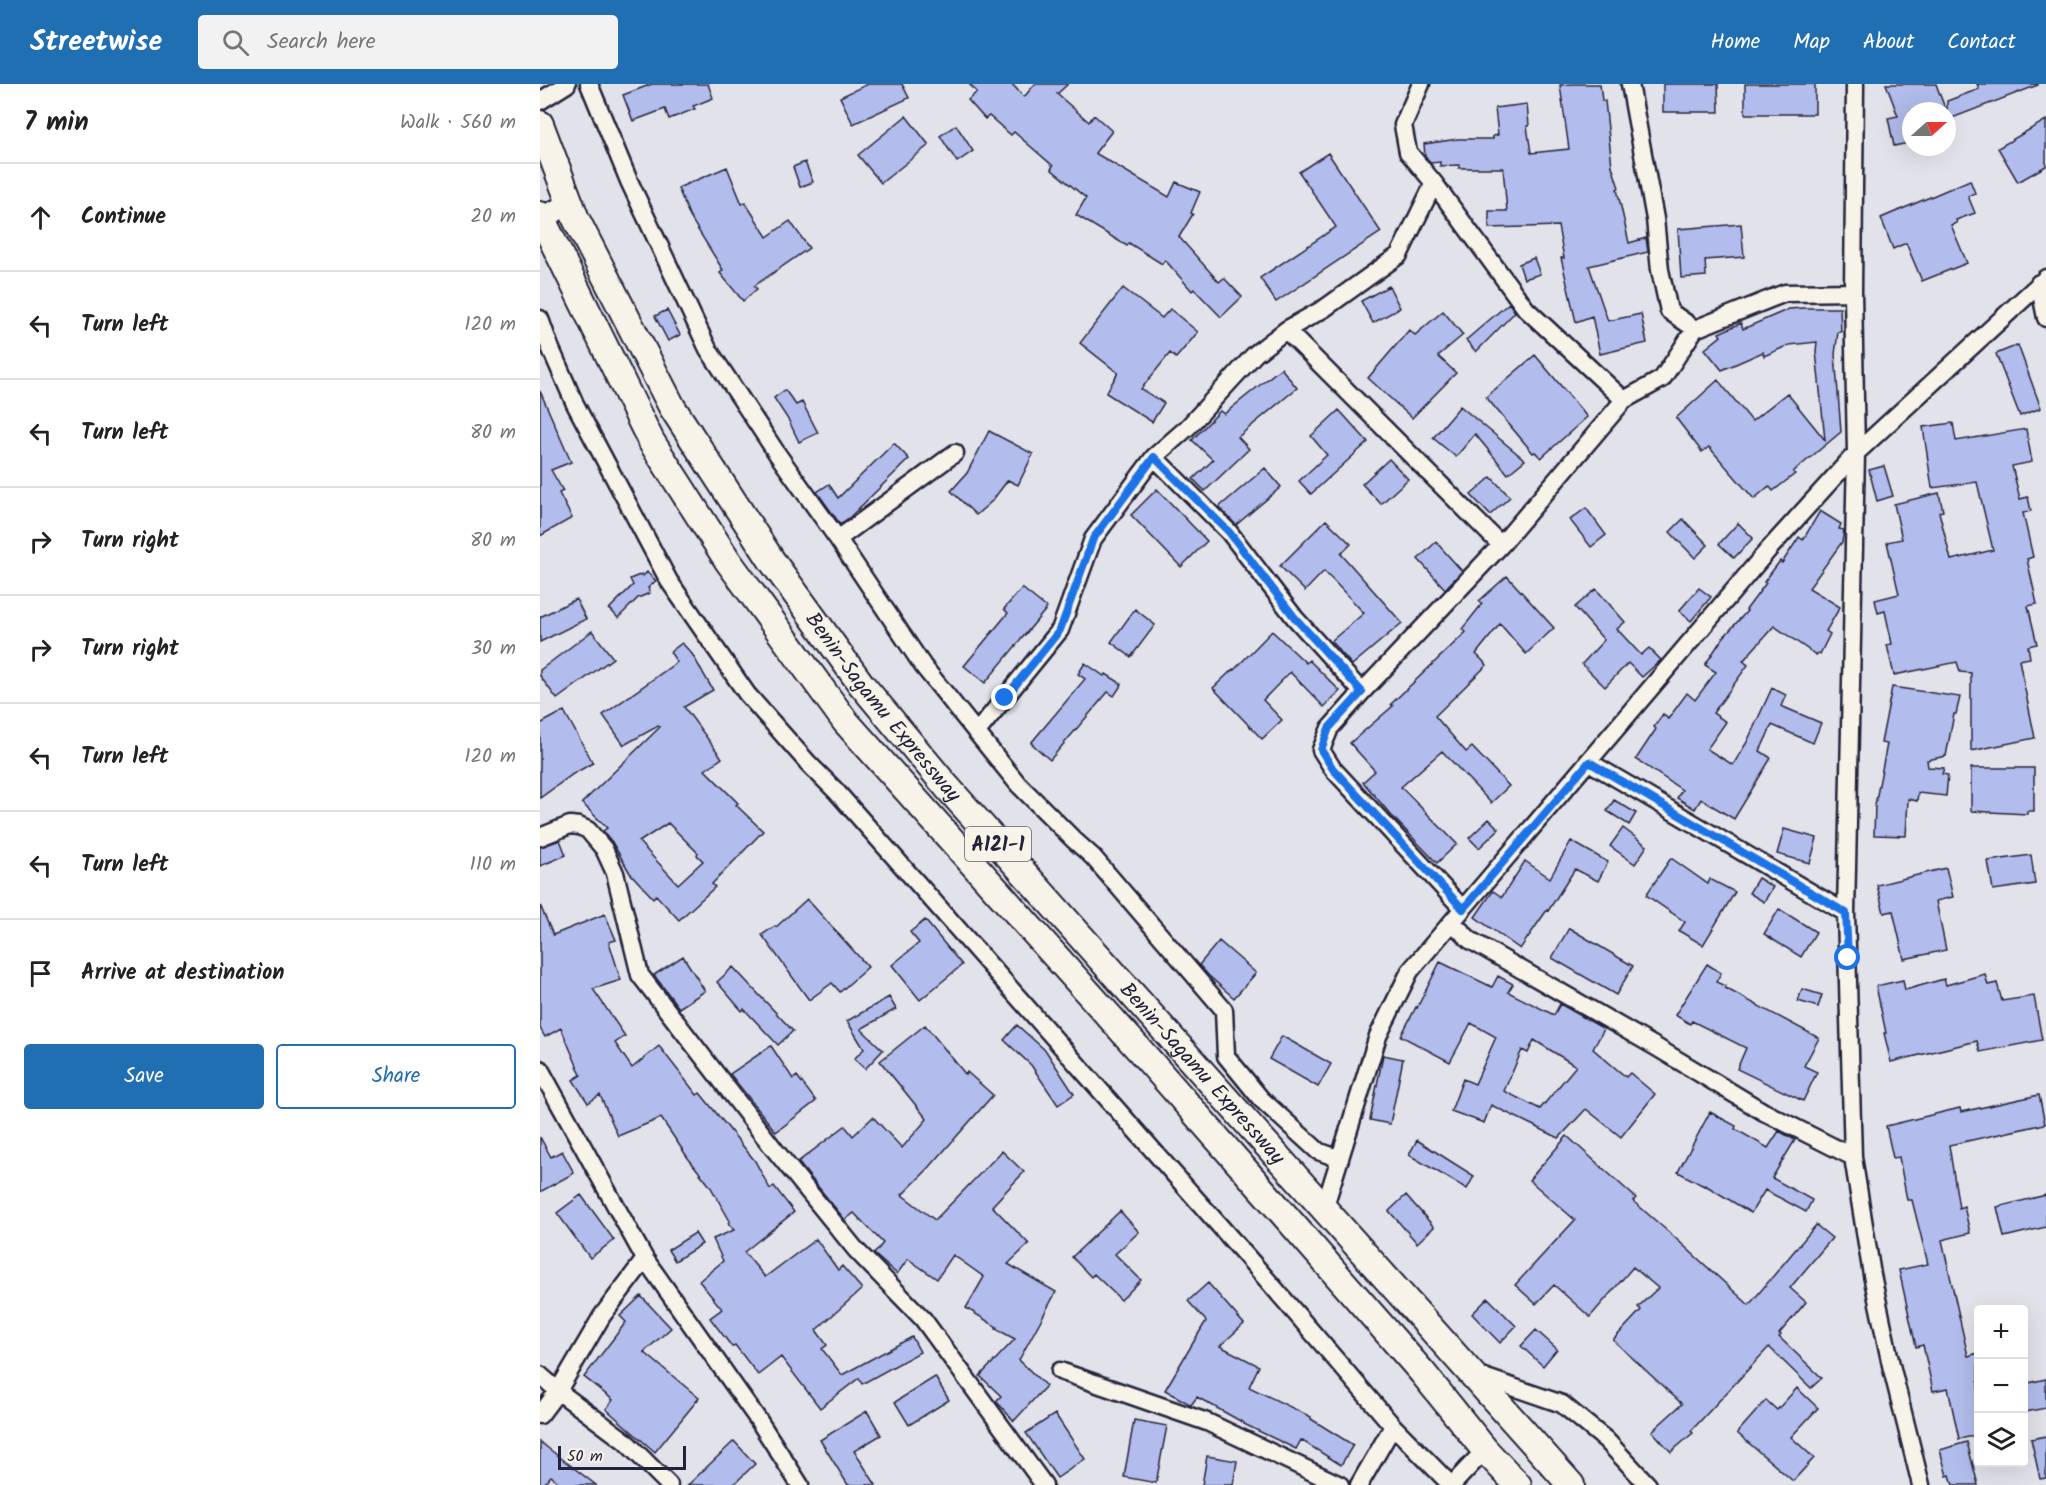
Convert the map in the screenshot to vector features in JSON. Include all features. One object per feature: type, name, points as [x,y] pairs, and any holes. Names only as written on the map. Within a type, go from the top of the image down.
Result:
[{"type":"highway","name":"Benin-Sagamu Expressway","points":[[540,124],[572,212],[672,407],[772,561],[861,684],[947,787],[1571,1485]]},
{"type":"highway","name":"Benin-Sagamu Expressway","points":[[542,225],[651,441],[728,561],[845,721],[1159,1073],[1422,1372],[1485,1450],[1518,1485]]},
{"type":"highway","points":[[1422,1372],[1448,1348]]},
{"type":"main road","points":[[542,225],[572,212]]},
{"type":"street","points":[[540,101],[567,84]]},
{"type":"street","points":[[590,84],[629,181],[708,350],[923,666],[1018,784],[1092,857],[1224,1010],[1226,1056],[1261,1099],[1318,1151],[1340,1159]]},
{"type":"street","points":[[1421,84],[1403,125],[1408,152],[1434,183],[1526,309],[1624,400]]},
{"type":"street","points":[[1630,84],[1655,219],[1660,270],[1668,311],[1695,329]]},
{"type":"street","points":[[1855,84],[1853,292],[1856,453],[1846,913],[1853,1157],[1872,1275],[1922,1485]]},
{"type":"street","points":[[978,732],[1060,630],[1093,539],[1154,457],[1188,427],[1255,354],[1286,330],[1325,308],[1399,255],[1434,183]]},
{"type":"street","points":[[1324,1209],[1378,1036],[1410,971],[1769,549],[1856,453],[2043,280]]},
{"type":"street","points":[[2043,280],[2046,318]]},
{"type":"street","points":[[1853,292],[1785,293],[1695,329],[1662,379],[1624,400],[1501,545],[1329,728],[1321,750],[1333,769],[1457,915],[1470,940],[1764,1112],[1853,1157]]},
{"type":"street","points":[[540,319],[545,349],[669,581],[747,694],[836,791],[1256,1267],[1393,1426],[1452,1485],[1485,1450]]},
{"type":"street","points":[[1286,330],[1501,545]]},
{"type":"street","points":[[838,539],[955,453]]},
{"type":"street","points":[[1154,457],[1229,532],[1295,618],[1362,692]]},
{"type":"street","points":[[1589,762],[1846,913]]},
{"type":"street","points":[[540,837],[570,825],[579,826],[588,830],[604,849],[615,873],[640,975],[774,1149],[856,1250],[923,1319],[1044,1485]]},
{"type":"street","points":[[540,1069],[645,1258],[759,1421],[800,1485]]},
{"type":"street","points":[[540,1415],[558,1391],[602,1316],[645,1258]]},
{"type":"street","points":[[1060,1371],[1207,1422],[1340,1485]]},
{"type":"street","points":[[1469,1371],[1562,1404],[1606,1440],[1648,1485]]},
{"type":"street","points":[[540,1375],[625,1441],[669,1485]]},
{"type":"street","points":[[1359,1485],[1393,1426]]},
{"type":"building","points":[[652,84],[708,84],[713,98],[693,106],[695,109],[669,119],[665,109],[633,121],[623,95]]},
{"type":"building","points":[[868,84],[902,84],[909,98],[853,124],[840,97]]},
{"type":"building","points":[[969,84],[1012,84],[1024,97],[1035,84],[1068,84],[1057,94],[1089,122],[1094,115],[1112,131],[1095,153],[1169,197],[1176,182],[1200,192],[1191,213],[1193,214],[1179,237],[1219,282],[1224,278],[1242,297],[1221,317],[1194,289],[1192,291],[1165,260],[1162,264],[1129,243],[1127,246],[1076,215],[1086,198],[1051,169],[1053,166],[1014,132],[1011,135],[989,116],[985,119],[968,100],[977,92]]},
{"type":"building","points":[[1600,84],[1602,101],[1605,101],[1612,166],[1619,188],[1617,189],[1629,243],[1646,238],[1648,252],[1589,266],[1608,321],[1641,314],[1647,343],[1600,354],[1592,316],[1576,322],[1561,258],[1564,258],[1558,226],[1489,228],[1489,211],[1507,211],[1503,168],[1440,166],[1440,162],[1431,163],[1425,156],[1424,144],[1458,139],[1493,139],[1493,136],[1498,135],[1495,108],[1527,104],[1531,153],[1569,149],[1560,85]]},
{"type":"building","points":[[1663,84],[1718,84],[1719,112],[1663,112]]},
{"type":"building","points":[[1745,84],[1815,84],[1815,114],[1745,114]]},
{"type":"building","points":[[1886,84],[1936,84],[1943,102],[1902,102],[1902,144],[1894,146],[1888,118],[1898,116]]},
{"type":"building","points":[[1977,84],[2038,84],[1956,117],[1956,102],[1947,101],[1979,89]]},
{"type":"building","points":[[906,116],[929,145],[881,183],[858,155]]},
{"type":"building","points":[[2046,120],[2046,166],[2018,182],[1998,148]]},
{"type":"building","points":[[956,125],[973,151],[957,162],[940,136]]},
{"type":"building","points":[[1328,153],[1381,232],[1276,302],[1260,278],[1336,227],[1299,172]]},
{"type":"building","points":[[805,162],[813,182],[800,187],[793,167]]},
{"type":"building","points":[[727,167],[742,204],[745,202],[767,237],[790,221],[809,248],[754,286],[757,289],[743,301],[720,273],[723,270],[690,217],[678,188]]},
{"type":"building","points":[[1970,180],[1975,193],[1968,196],[1975,213],[1956,220],[1957,223],[1951,225],[1967,263],[1922,281],[1906,243],[1893,249],[1881,218]]},
{"type":"building","points":[[1741,224],[1744,257],[1705,260],[1706,276],[1681,278],[1678,229]]},
{"type":"building","points":[[1534,258],[1540,274],[1524,279],[1519,264]]},
{"type":"building","points":[[1389,286],[1400,308],[1373,323],[1361,301]]},
{"type":"building","points":[[1123,288],[1162,318],[1170,309],[1198,332],[1176,358],[1170,353],[1141,389],[1164,403],[1152,422],[1106,393],[1118,373],[1080,343]]},
{"type":"building","points":[[1509,303],[1515,312],[1476,352],[1466,340]]},
{"type":"building","points":[[1840,308],[1841,332],[1838,332],[1835,354],[1841,432],[1773,491],[1769,486],[1754,499],[1709,447],[1702,452],[1676,418],[1718,380],[1752,421],[1787,393],[1825,440],[1817,342],[1789,345],[1764,356],[1763,352],[1722,370],[1705,349],[1721,336],[1719,333],[1741,323],[1743,329],[1789,309]]},
{"type":"building","points":[[667,310],[680,335],[668,341],[655,316]]},
{"type":"building","points":[[1443,311],[1463,335],[1438,356],[1456,373],[1412,418],[1368,378],[1409,330],[1415,335]]},
{"type":"building","points":[[2018,345],[2041,408],[2020,416],[1996,354]]},
{"type":"building","points":[[1535,355],[1587,417],[1541,458],[1535,452],[1533,453],[1486,397]]},
{"type":"building","points":[[1281,368],[1297,388],[1238,437],[1249,449],[1205,491],[1193,479],[1213,460],[1192,440],[1220,411],[1224,414]]},
{"type":"building","points":[[785,390],[796,405],[802,402],[818,433],[799,442],[774,398]]},
{"type":"building","points":[[540,391],[571,462],[551,470],[563,491],[559,493],[572,518],[540,536]]},
{"type":"building","points":[[1460,406],[1525,460],[1508,474],[1475,434],[1456,457],[1433,438]]},
{"type":"building","points":[[1339,410],[1368,442],[1311,494],[1299,481],[1327,455],[1311,436]]},
{"type":"building","points":[[1953,423],[1956,441],[2026,429],[2032,462],[2012,466],[2020,499],[2028,497],[2031,511],[2023,513],[2033,557],[2027,559],[2037,604],[2028,606],[2037,644],[2028,646],[2030,658],[2019,660],[2035,738],[1971,751],[1971,673],[1960,672],[1957,662],[1894,675],[1887,645],[1892,644],[1885,611],[1878,613],[1875,600],[1899,594],[1887,542],[1902,539],[1894,504],[1939,493],[1943,511],[1939,512],[1951,560],[1993,550],[1977,482],[1932,488],[1923,427]]},
{"type":"building","points":[[989,431],[1033,454],[1018,485],[1008,480],[992,501],[976,515],[951,491],[967,473]]},
{"type":"building","points":[[894,443],[909,459],[840,524],[817,492],[829,484],[838,498]]},
{"type":"building","points":[[1389,459],[1408,479],[1381,504],[1362,484]]},
{"type":"building","points":[[1884,466],[1893,496],[1877,501],[1869,470]]},
{"type":"building","points":[[1265,468],[1281,487],[1236,525],[1219,507]]},
{"type":"building","points":[[1491,477],[1510,497],[1490,515],[1471,495]]},
{"type":"building","points":[[1157,489],[1207,541],[1181,567],[1131,515]]},
{"type":"building","points":[[1586,508],[1606,535],[1591,547],[1570,520]]},
{"type":"building","points":[[1820,511],[1841,524],[1839,529],[1844,530],[1842,542],[1809,588],[1840,607],[1826,631],[1830,634],[1820,654],[1816,655],[1774,626],[1743,661],[1748,665],[1713,713],[1726,722],[1707,749],[1733,765],[1747,742],[1772,688],[1786,695],[1781,706],[1821,723],[1813,743],[1772,725],[1760,751],[1771,758],[1734,819],[1701,799],[1695,809],[1677,798],[1682,790],[1636,759],[1663,714],[1668,719],[1687,693],[1695,700],[1716,672],[1705,665],[1722,639],[1747,611],[1780,561],[1782,563],[1799,537],[1803,540]]},
{"type":"building","points":[[1683,519],[1708,545],[1695,558],[1670,532]]},
{"type":"building","points":[[1326,520],[1351,544],[1341,554],[1402,623],[1352,665],[1331,641],[1364,613],[1324,571],[1305,591],[1280,566]]},
{"type":"building","points":[[1738,523],[1753,538],[1734,558],[1719,544]]},
{"type":"building","points":[[1436,542],[1462,571],[1445,589],[1418,559]]},
{"type":"building","points":[[647,572],[656,581],[648,588],[650,593],[638,598],[618,618],[610,609],[608,610],[633,585],[630,579],[642,574],[643,576]]},
{"type":"building","points":[[1507,576],[1554,628],[1526,654],[1500,624],[1476,654],[1487,665],[1435,716],[1466,752],[1472,747],[1509,786],[1491,803],[1442,751],[1401,787],[1457,844],[1437,863],[1363,782],[1375,771],[1350,743],[1393,706],[1391,704],[1466,632],[1462,629],[1482,604],[1479,601]]},
{"type":"building","points":[[1022,588],[1047,608],[985,683],[964,666],[1008,613],[1004,609]]},
{"type":"building","points":[[1699,588],[1711,597],[1691,621],[1679,611]]},
{"type":"building","points":[[1596,589],[1625,622],[1617,629],[1641,655],[1649,648],[1661,660],[1642,677],[1628,663],[1605,687],[1582,664],[1604,640],[1575,607]]},
{"type":"building","points":[[576,599],[586,619],[540,642],[540,617]]},
{"type":"building","points":[[1135,609],[1155,625],[1131,657],[1111,642]]},
{"type":"building","points":[[592,631],[613,658],[557,699],[540,676],[540,670]]},
{"type":"building","points":[[1272,631],[1306,663],[1309,660],[1340,691],[1324,707],[1290,672],[1263,700],[1282,720],[1262,739],[1213,688]]},
{"type":"building","points":[[682,643],[692,654],[713,690],[684,707],[722,758],[705,770],[763,831],[712,884],[715,887],[679,920],[656,895],[653,898],[630,873],[603,831],[607,828],[582,803],[660,727],[624,745],[603,715],[677,662],[670,652]],"holes":[[[668,823],[698,853],[697,855],[703,861],[678,884],[639,842]]]},
{"type":"building","points":[[1085,663],[1104,676],[1106,674],[1122,684],[1114,696],[1108,692],[1050,760],[1031,743],[1085,679],[1078,674]]},
{"type":"building","points":[[1892,687],[1960,697],[1956,714],[1954,714],[1946,756],[1927,760],[1928,767],[1944,768],[1942,774],[1948,775],[1946,796],[1918,793],[1917,801],[1908,799],[1906,836],[1874,835],[1875,805],[1887,744],[1881,743]]},
{"type":"building","points":[[564,711],[593,763],[573,774],[540,798],[540,724]]},
{"type":"building","points":[[1971,768],[2034,768],[2034,811],[2027,811],[2027,814],[1971,811]]},
{"type":"building","points":[[1614,800],[1636,813],[1629,825],[1607,811]]},
{"type":"building","points":[[1489,819],[1499,829],[1479,848],[1469,838]]},
{"type":"building","points":[[1623,828],[1647,846],[1635,864],[1610,846]]},
{"type":"building","points":[[1784,829],[1817,838],[1810,863],[1777,854]]},
{"type":"building","points":[[560,840],[566,855],[540,866],[540,847]]},
{"type":"building","points":[[1571,841],[1608,862],[1598,881],[1575,869],[1520,949],[1475,917],[1493,891],[1502,897],[1525,861],[1550,878]]},
{"type":"building","points":[[2031,855],[2035,884],[1993,890],[1988,861]]},
{"type":"building","points":[[1671,858],[1708,884],[1710,879],[1735,892],[1703,945],[1679,931],[1685,922],[1646,895]]},
{"type":"building","points":[[1946,868],[1953,897],[1936,901],[1946,950],[1904,959],[1893,911],[1884,913],[1877,885]]},
{"type":"building","points":[[1758,878],[1773,887],[1764,902],[1749,893]]},
{"type":"building","points":[[807,899],[868,967],[840,992],[832,983],[809,1000],[762,935],[776,927]]},
{"type":"building","points":[[540,905],[553,935],[605,914],[616,940],[609,942],[621,980],[593,989],[625,1036],[615,1043],[632,1068],[659,1046],[697,1095],[700,1093],[755,1161],[770,1189],[774,1186],[794,1212],[744,1252],[765,1277],[816,1239],[838,1270],[842,1266],[862,1289],[816,1330],[827,1345],[822,1349],[842,1375],[912,1337],[920,1352],[862,1384],[859,1378],[820,1408],[781,1357],[758,1375],[735,1345],[732,1347],[710,1318],[722,1309],[699,1281],[723,1261],[713,1239],[734,1230],[728,1223],[730,1221],[710,1186],[661,1118],[618,1136],[600,1095],[588,1103],[573,1080],[581,1075],[561,1028],[545,1037],[540,1028]]},
{"type":"building","points":[[1779,909],[1816,932],[1801,957],[1764,934]]},
{"type":"building","points":[[925,920],[962,965],[920,1000],[892,965],[919,943],[910,932]]},
{"type":"building","points":[[1569,928],[1633,966],[1616,995],[1552,958]]},
{"type":"building","points":[[1219,941],[1256,973],[1234,998],[1199,965]]},
{"type":"building","points":[[683,956],[705,991],[679,1008],[654,975]]},
{"type":"building","points":[[1440,962],[1492,987],[1498,976],[1513,984],[1508,992],[1554,1015],[1560,1004],[1604,1029],[1593,1049],[1626,1077],[1630,1073],[1655,1094],[1621,1137],[1586,1109],[1559,1138],[1491,1105],[1484,1123],[1451,1111],[1463,1079],[1475,1084],[1496,1037],[1471,1023],[1450,1062],[1401,1036]],"holes":[[[1534,1040],[1576,1066],[1540,1109],[1504,1091],[1522,1050],[1528,1053]]]},
{"type":"building","points":[[1707,964],[1721,973],[1716,982],[1725,988],[1819,1038],[1804,1066],[1817,1072],[1803,1101],[1737,1069],[1746,1048],[1692,1021],[1690,1024],[1675,1015]]},
{"type":"building","points":[[733,967],[793,1031],[778,1045],[744,1009],[742,1011],[717,982]]},
{"type":"building","points":[[1985,974],[1988,985],[1997,983],[2002,1001],[2034,996],[2042,1040],[1980,1052],[1977,1041],[1891,1062],[1876,986],[1903,980],[1905,990],[1944,979],[1946,985]]},
{"type":"building","points":[[1802,989],[1822,995],[1818,1007],[1798,1001]]},
{"type":"building","points":[[889,997],[896,1009],[861,1029],[883,1050],[865,1069],[854,1059],[864,1049],[847,1021]]},
{"type":"building","points":[[925,1025],[966,1075],[967,1072],[993,1095],[902,1195],[935,1220],[1002,1151],[1024,1172],[992,1206],[1029,1244],[1008,1264],[1056,1292],[1019,1360],[1046,1386],[1014,1421],[996,1401],[1001,1396],[980,1376],[1015,1339],[966,1308],[984,1277],[953,1255],[937,1279],[908,1259],[897,1274],[874,1254],[883,1243],[854,1213],[845,1220],[798,1162],[845,1126],[853,1136],[873,1117],[902,1148],[927,1119],[880,1061]]},
{"type":"building","points":[[1017,1025],[1046,1051],[1074,1094],[1058,1105],[1031,1065],[1004,1040]]},
{"type":"building","points":[[1282,1036],[1331,1064],[1318,1087],[1269,1059]]},
{"type":"building","points":[[771,1046],[793,1079],[797,1076],[816,1101],[776,1132],[730,1074]]},
{"type":"building","points":[[1383,1055],[1403,1059],[1390,1124],[1370,1120]]},
{"type":"building","points":[[2039,1095],[2045,1124],[1949,1145],[1959,1208],[1964,1206],[1970,1233],[1942,1240],[1968,1356],[1974,1354],[1974,1436],[1959,1439],[1948,1388],[1933,1391],[1923,1345],[1916,1347],[1899,1270],[1928,1264],[1912,1200],[1907,1200],[1899,1157],[1893,1158],[1886,1126],[1960,1108],[1961,1112]]},
{"type":"building","points":[[1710,1112],[1736,1126],[1735,1129],[1768,1148],[1779,1131],[1795,1140],[1772,1178],[1812,1200],[1806,1212],[1765,1190],[1751,1213],[1705,1185],[1678,1172]]},
{"type":"building","points":[[1567,1136],[1636,1198],[1633,1201],[1749,1305],[1816,1225],[1832,1238],[1790,1288],[1806,1302],[1779,1334],[1781,1335],[1779,1337],[1822,1378],[1811,1388],[1769,1347],[1691,1431],[1693,1433],[1671,1452],[1652,1431],[1682,1404],[1613,1340],[1641,1310],[1638,1307],[1658,1288],[1633,1267],[1590,1317],[1554,1285],[1536,1304],[1515,1285],[1575,1220],[1529,1180]]},
{"type":"building","points":[[540,1137],[551,1157],[562,1151],[574,1173],[540,1192]]},
{"type":"building","points":[[1417,1140],[1474,1176],[1467,1189],[1409,1155]]},
{"type":"building","points":[[581,1195],[614,1240],[590,1258],[557,1213]]},
{"type":"building","points":[[1406,1195],[1434,1227],[1417,1243],[1389,1211]]},
{"type":"building","points":[[2046,1195],[2046,1227],[2004,1237],[1997,1207]]},
{"type":"building","points":[[1120,1211],[1139,1232],[1115,1254],[1141,1280],[1121,1300],[1094,1274],[1091,1277],[1072,1257]]},
{"type":"building","points":[[695,1233],[702,1244],[675,1261],[668,1250]]},
{"type":"building","points":[[1208,1283],[1244,1324],[1220,1346],[1259,1366],[1249,1387],[1311,1417],[1353,1445],[1341,1465],[1301,1440],[1296,1449],[1244,1424],[1197,1397],[1191,1405],[1165,1390],[1206,1321],[1188,1301]]},
{"type":"building","points":[[641,1296],[671,1328],[644,1352],[699,1398],[655,1452],[606,1409],[613,1400],[584,1377],[626,1322],[620,1316]]},
{"type":"building","points":[[1488,1298],[1516,1326],[1500,1343],[1472,1314]]},
{"type":"building","points":[[1536,1330],[1557,1349],[1543,1366],[1521,1346]]},
{"type":"building","points":[[935,1377],[949,1400],[909,1425],[895,1402]]},
{"type":"building","points":[[2046,1379],[2046,1408],[2028,1411],[2028,1383]]},
{"type":"building","points":[[1797,1388],[1818,1408],[1791,1437],[1814,1458],[1793,1481],[1737,1433],[1766,1400],[1777,1410]]},
{"type":"building","points":[[867,1411],[881,1435],[854,1451],[876,1485],[848,1485],[820,1440]]},
{"type":"building","points":[[1055,1414],[1085,1459],[1057,1478],[1026,1433]]},
{"type":"building","points":[[1134,1420],[1167,1426],[1156,1483],[1124,1477]]},
{"type":"building","points":[[2046,1436],[2046,1478],[2040,1479],[2031,1439]]},
{"type":"building","points":[[734,1441],[755,1464],[733,1485],[688,1485]]},
{"type":"building","points":[[540,1442],[596,1485],[562,1485],[551,1476],[543,1485],[540,1485]]},
{"type":"building","points":[[1967,1442],[1978,1485],[1953,1485],[1950,1475],[1947,1476],[1940,1450]]},
{"type":"building","points":[[1207,1456],[1237,1461],[1233,1485],[1202,1485]]},
{"type":"route","points":[[1005,698],[1060,630],[1093,539],[1154,457],[1229,532],[1295,618],[1362,692],[1329,728],[1321,750],[1333,769],[1463,909],[1589,762],[1846,913],[1848,958]]}]
